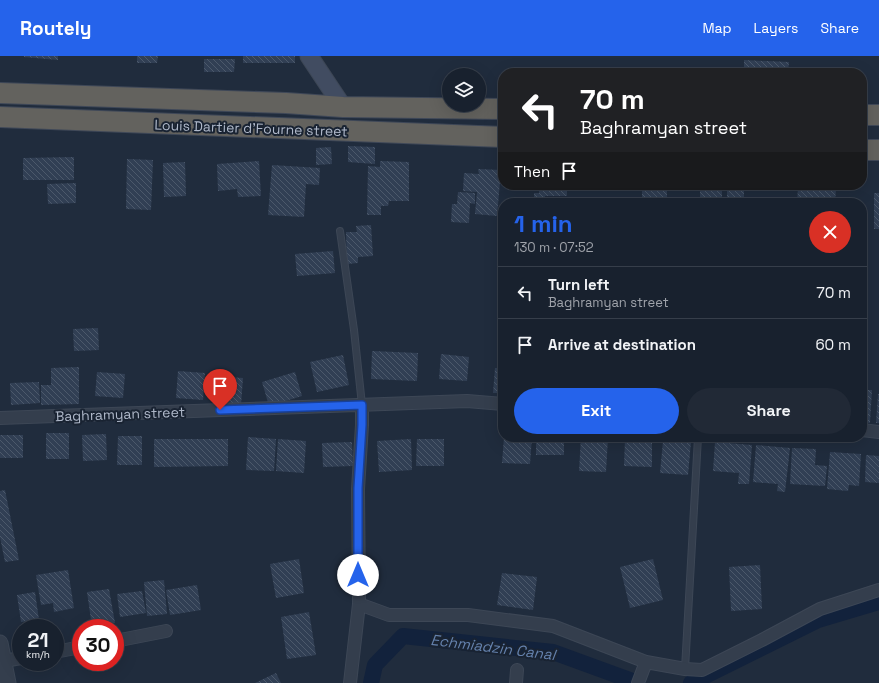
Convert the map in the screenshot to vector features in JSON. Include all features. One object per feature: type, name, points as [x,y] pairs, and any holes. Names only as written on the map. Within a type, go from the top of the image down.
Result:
[{"type":"highway","name":"Louis Dartier d'Fourne street","points":[[0,93],[286,103],[343,107],[498,109]]},
{"type":"highway","points":[[867,115],[879,115]]},
{"type":"highway","name":"Louis Dartier d'Fourne street","points":[[0,117],[498,137]]},
{"type":"highway","points":[[867,150],[879,150]]},
{"type":"main road","points":[[310,56],[343,107]]},
{"type":"street","name":"Baghramyan street","points":[[0,418],[467,401],[498,404]]},
{"type":"street","points":[[350,683],[359,604],[358,488],[362,405]]},
{"type":"street","points":[[867,431],[879,432]]},
{"type":"street","points":[[359,604],[389,615],[468,615],[553,626],[642,673],[685,669],[702,670],[820,609],[879,590]]},
{"type":"street","points":[[124,638],[166,631]]},
{"type":"street","points":[[0,643],[8,683]]},
{"type":"street","points":[[4,662],[12,660]]},
{"type":"street","points":[[516,683],[517,670]]},
{"type":"lane","points":[[340,231],[354,330],[362,405]]},
{"type":"lane","points":[[685,669],[698,442]]},
{"type":"building","points":[[58,56],[58,60],[24,57]]},
{"type":"building","points":[[137,56],[158,56],[157,63],[137,63]]},
{"type":"building","points":[[243,56],[295,56],[295,63],[243,63]]},
{"type":"building","points":[[204,59],[235,59],[234,72],[204,72]]},
{"type":"building","points":[[744,60],[789,62],[788,68],[744,68]]},
{"type":"building","points":[[348,146],[375,147],[375,164],[348,162]]},
{"type":"building","points":[[331,147],[332,164],[316,165],[316,148]]},
{"type":"building","points":[[74,157],[74,180],[23,180],[23,158]]},
{"type":"building","points":[[127,159],[153,160],[151,210],[126,209]]},
{"type":"building","points":[[259,161],[261,196],[238,197],[237,189],[218,191],[217,164]]},
{"type":"building","points":[[380,161],[409,162],[409,201],[389,201],[388,206],[381,206],[381,215],[367,215],[368,166],[380,167]]},
{"type":"building","points":[[185,162],[186,196],[164,197],[163,163]]},
{"type":"building","points":[[272,165],[320,168],[319,185],[306,184],[304,217],[268,215]]},
{"type":"building","points":[[478,169],[498,170],[498,190],[499,190],[497,216],[475,214],[477,192],[463,191],[464,173],[479,174]]},
{"type":"building","points":[[76,183],[76,203],[48,204],[47,184]]},
{"type":"building","points":[[539,190],[567,190],[567,196],[545,196],[545,198],[534,198],[534,193],[539,193]]},
{"type":"building","points":[[642,190],[667,190],[667,198],[642,198]]},
{"type":"building","points":[[700,190],[722,190],[722,198],[700,198]]},
{"type":"building","points":[[727,190],[744,190],[744,198],[727,198]]},
{"type":"building","points":[[798,190],[836,190],[835,198],[797,198]]},
{"type":"building","points":[[458,192],[475,193],[475,204],[470,203],[469,223],[451,222],[452,204],[457,204]]},
{"type":"building","points":[[874,193],[879,193],[879,229],[874,229]]},
{"type":"building","points":[[371,225],[373,256],[358,257],[358,263],[347,264],[346,232],[357,232],[356,226]]},
{"type":"building","points":[[333,251],[335,273],[297,276],[295,254]]},
{"type":"building","points":[[98,328],[99,350],[74,351],[73,329]]},
{"type":"building","points":[[372,351],[418,353],[417,381],[371,379]]},
{"type":"building","points":[[441,354],[469,357],[467,381],[439,379]]},
{"type":"building","points":[[343,355],[349,385],[317,392],[310,362]]},
{"type":"building","points":[[79,367],[79,404],[41,405],[41,385],[51,385],[51,368]]},
{"type":"building","points":[[495,368],[498,368],[498,393],[493,393]]},
{"type":"building","points":[[178,371],[205,373],[203,400],[176,398]]},
{"type":"building","points":[[97,372],[125,374],[123,398],[95,396]]},
{"type":"building","points":[[295,372],[302,396],[269,406],[262,382]]},
{"type":"building","points":[[216,376],[243,378],[241,405],[214,403]]},
{"type":"building","points":[[39,382],[40,403],[11,405],[10,383]]},
{"type":"building","points":[[867,390],[872,390],[870,423],[867,423]]},
{"type":"building","points":[[878,394],[879,423],[876,423]]},
{"type":"building","points":[[46,433],[69,433],[69,459],[46,459]]},
{"type":"building","points":[[106,434],[107,460],[83,461],[82,435]]},
{"type":"building","points":[[0,435],[23,435],[23,458],[0,458]]},
{"type":"building","points":[[118,436],[142,436],[142,465],[117,465]]},
{"type":"building","points":[[248,437],[276,439],[274,471],[246,470]]},
{"type":"building","points":[[154,439],[228,439],[228,466],[154,467]]},
{"type":"building","points":[[278,439],[306,441],[304,473],[276,471]]},
{"type":"building","points":[[411,439],[412,470],[379,472],[377,441]]},
{"type":"building","points":[[417,439],[444,439],[444,466],[416,466]]},
{"type":"building","points":[[352,442],[353,466],[323,467],[322,443]]},
{"type":"building","points":[[504,442],[532,442],[530,464],[502,463]]},
{"type":"building","points":[[536,442],[564,442],[564,455],[536,455]]},
{"type":"building","points":[[581,442],[608,442],[606,472],[579,471]]},
{"type":"building","points":[[625,442],[652,442],[652,467],[624,466]]},
{"type":"building","points":[[663,442],[691,442],[688,475],[660,473]]},
{"type":"building","points":[[715,442],[752,445],[749,484],[738,484],[739,473],[713,471]]},
{"type":"building","points":[[756,445],[790,448],[785,492],[777,491],[778,484],[753,482]]},
{"type":"building","points":[[792,448],[816,449],[815,465],[827,466],[825,486],[790,484]]},
{"type":"building","points":[[830,452],[861,454],[859,486],[849,485],[848,491],[827,489]]},
{"type":"building","points":[[866,455],[879,456],[879,483],[865,482]]},
{"type":"building","points":[[5,490],[19,560],[5,562],[0,537],[0,491]]},
{"type":"building","points":[[299,559],[304,593],[276,598],[270,564]]},
{"type":"building","points":[[653,559],[663,600],[630,608],[620,567]]},
{"type":"building","points":[[760,565],[762,609],[731,611],[729,567]]},
{"type":"building","points":[[68,570],[74,608],[54,612],[53,603],[41,605],[36,575]]},
{"type":"building","points":[[502,573],[537,577],[533,610],[497,605]]},
{"type":"building","points":[[164,580],[167,614],[147,616],[144,582]]},
{"type":"building","points":[[197,585],[201,610],[170,615],[166,590]]},
{"type":"building","points":[[109,589],[114,619],[91,619],[87,592]]},
{"type":"building","points":[[142,591],[146,613],[120,617],[117,594]]},
{"type":"building","points":[[35,592],[39,619],[21,619],[17,595]]},
{"type":"building","points":[[309,612],[316,655],[287,659],[281,617]]},
{"type":"building","points":[[276,673],[281,683],[255,683]]},
{"type":"waterway","name":"Echmiadzin Canal","points":[[691,683],[818,620],[879,602]]},
{"type":"waterway","name":"Echmiadzin Canal","points":[[371,683],[375,665],[403,636],[553,652],[638,683]]},
{"type":"route","points":[[220,410],[362,405],[358,488],[358,575]]}]
